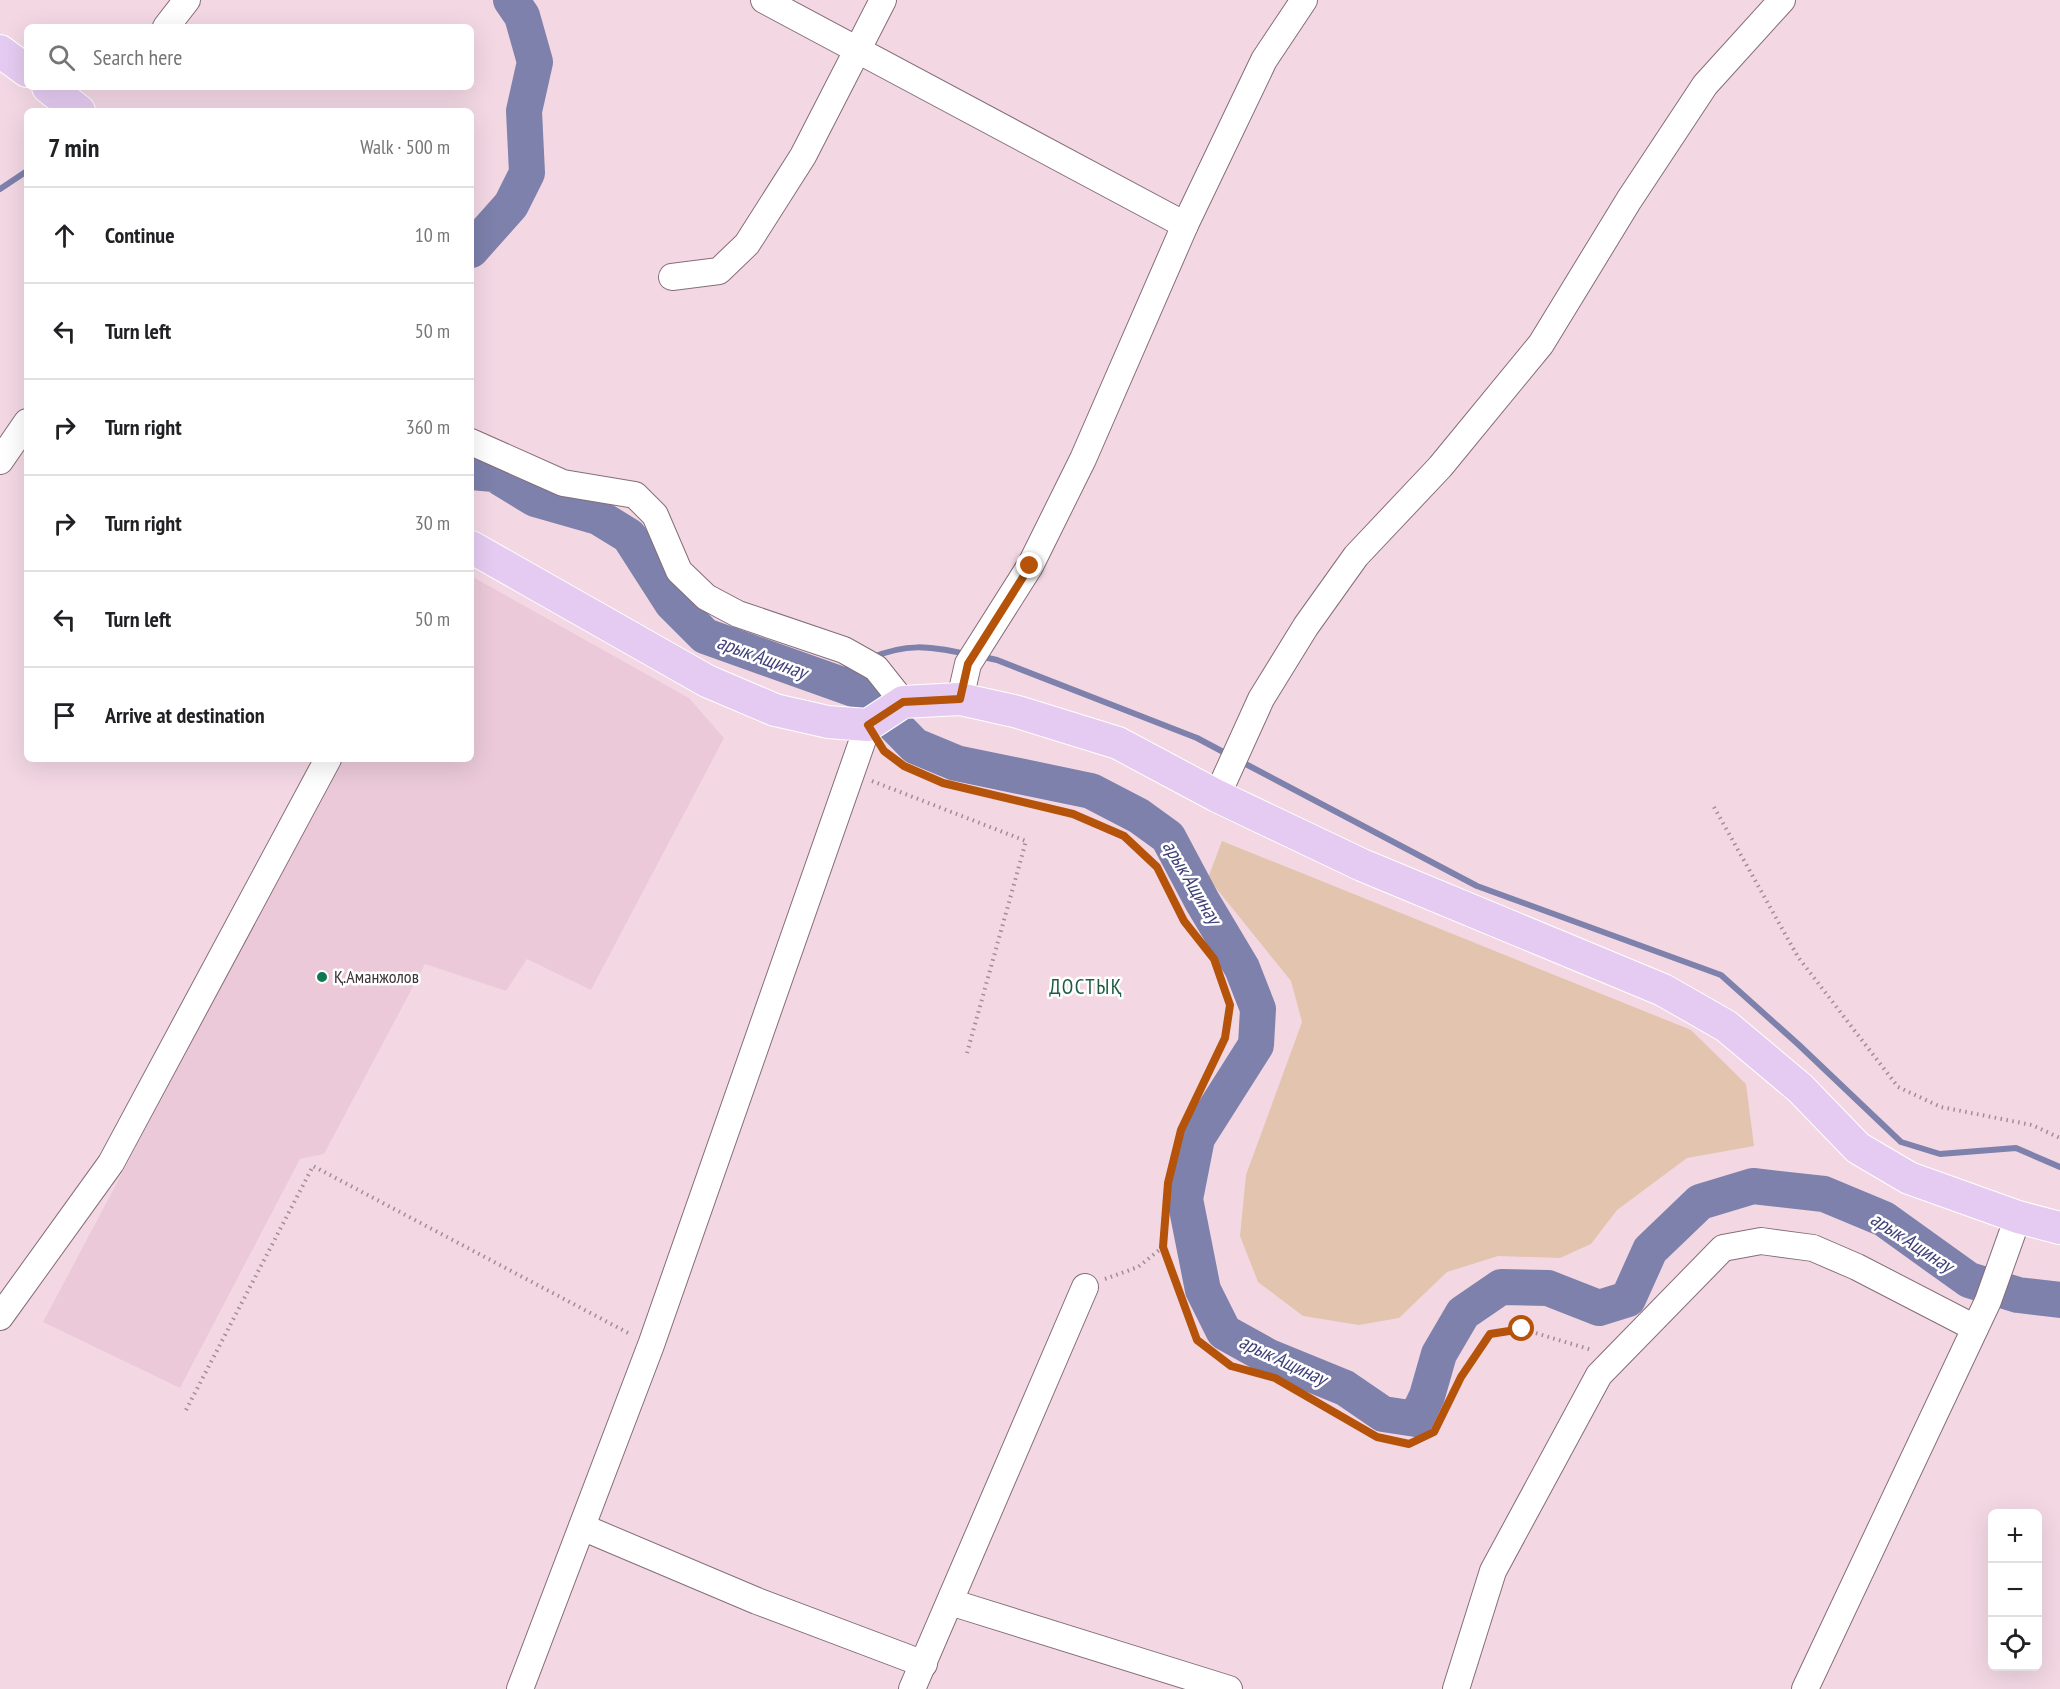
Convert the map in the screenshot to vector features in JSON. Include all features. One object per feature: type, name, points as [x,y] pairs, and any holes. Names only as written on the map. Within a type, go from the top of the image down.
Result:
[{"type":"main road","points":[[0,51],[24,69]]},
{"type":"main road","points":[[54,90],[76,108]]},
{"type":"main road","points":[[474,549],[707,681],[775,710],[828,722],[868,725],[903,702],[960,699],[1018,712],[1118,742],[1217,796],[1362,865],[1663,990],[1726,1026],[1800,1088],[1858,1148],[1909,1178],[2018,1217],[2060,1228]]},
{"type":"street","points":[[168,24],[187,0]]},
{"type":"street","points":[[764,0],[1185,225]]},
{"type":"street","points":[[672,277],[719,271],[747,244],[803,156],[883,0]]},
{"type":"street","points":[[960,699],[968,664],[1030,566],[1083,459],[1185,225],[1264,60],[1304,0]]},
{"type":"street","points":[[1217,796],[1261,699],[1306,626],[1350,565],[1440,467],[1541,344],[1629,200],[1705,85],[1782,0]]},
{"type":"street","points":[[0,461],[24,426]]},
{"type":"street","points":[[474,443],[562,483],[635,495],[655,515],[679,572],[706,597],[738,614],[844,650],[876,668],[903,702]]},
{"type":"street","points":[[520,1689],[651,1345],[868,725]]},
{"type":"street","points":[[0,1317],[111,1162],[326,762]]},
{"type":"street","points":[[1805,1689],[1988,1301],[2018,1217]]},
{"type":"street","points":[[1456,1689],[1492,1571],[1599,1375],[1723,1248],[1761,1241],[1813,1248],[1857,1267],[1975,1328]]},
{"type":"street","points":[[912,1689],[1085,1287]]},
{"type":"street","points":[[582,1527],[757,1601],[924,1664]]},
{"type":"street","points":[[950,1602],[1229,1689]]},
{"type":"path","points":[[868,725],[884,751],[904,766],[943,783],[1073,814],[1124,836],[1157,867],[1184,921],[1214,959],[1230,1005],[1225,1038],[1181,1130],[1168,1183],[1163,1247],[1197,1340],[1231,1366],[1275,1378],[1377,1437],[1409,1444],[1434,1432],[1461,1377],[1490,1334],[1522,1329],[1615,1358]]},
{"type":"path","points":[[852,774],[1026,841],[967,1053]]},
{"type":"path","points":[[1714,807],[1798,957],[1898,1087],[1941,1107],[2032,1125],[2060,1138]]},
{"type":"path","points":[[186,1410],[313,1166],[651,1345]]},
{"type":"path","points":[[1085,1287],[1138,1267],[1163,1247]]},
{"type":"shaded area","name":"Қ.Аманжолов","points":[[474,578],[689,698],[724,738],[591,990],[527,959],[506,991],[425,964],[324,1154],[300,1159],[180,1388],[43,1322],[340,762],[474,762]]},
{"type":"shaded area","points":[[1222,841],[1691,1030],[1746,1084],[1754,1146],[1687,1158],[1617,1210],[1591,1244],[1560,1258],[1498,1256],[1447,1272],[1399,1318],[1359,1325],[1303,1316],[1258,1282],[1240,1236],[1246,1175],[1302,1022],[1291,981],[1208,878]]},
{"type":"waterway","name":"арык Ащинау","points":[[474,247],[511,205],[527,173],[524,111],[535,62],[522,16],[511,0]]},
{"type":"waterway","points":[[0,189],[24,173]]},
{"type":"waterway","name":"арык Ащинау","points":[[474,472],[494,474],[535,499],[598,517],[629,536],[672,603],[705,636],[862,692],[915,746],[956,763],[1091,791],[1139,816],[1168,837],[1202,901],[1242,968],[1258,1009],[1256,1045],[1197,1138],[1185,1199],[1203,1290],[1224,1332],[1269,1357],[1345,1388],[1383,1414],[1416,1419],[1427,1396],[1439,1354],[1463,1313],[1501,1287],[1548,1288],[1599,1308],[1628,1299],[1650,1250],[1700,1202],[1753,1186],[1824,1194],[1884,1219],[1969,1280],[2018,1295],[2060,1300]]},
{"type":"waterway","points":[[871,658],[895,650],[918,647],[966,654]]},
{"type":"waterway","points":[[979,656],[997,660],[1197,738],[1229,755]]},
{"type":"waterway","points":[[824,679],[856,665]]},
{"type":"waterway","points":[[1240,761],[1477,886],[1721,975],[1901,1142],[1940,1154],[2016,1148],[2060,1167]]},
{"type":"place","name":"Қ.Аманжолов","points":[[322,977]]},
{"type":"district","name":"ДОСТЫҚ","points":[[1086,987]]},
{"type":"route","points":[[1030,566],[968,664],[960,699],[903,702],[868,725],[884,751],[904,766],[943,783],[1073,814],[1124,836],[1157,867],[1184,921],[1214,959],[1230,1005],[1225,1038],[1181,1130],[1168,1183],[1163,1247],[1197,1340],[1231,1366],[1275,1378],[1377,1437],[1409,1444],[1434,1432],[1461,1377],[1490,1334],[1522,1329]]}]
